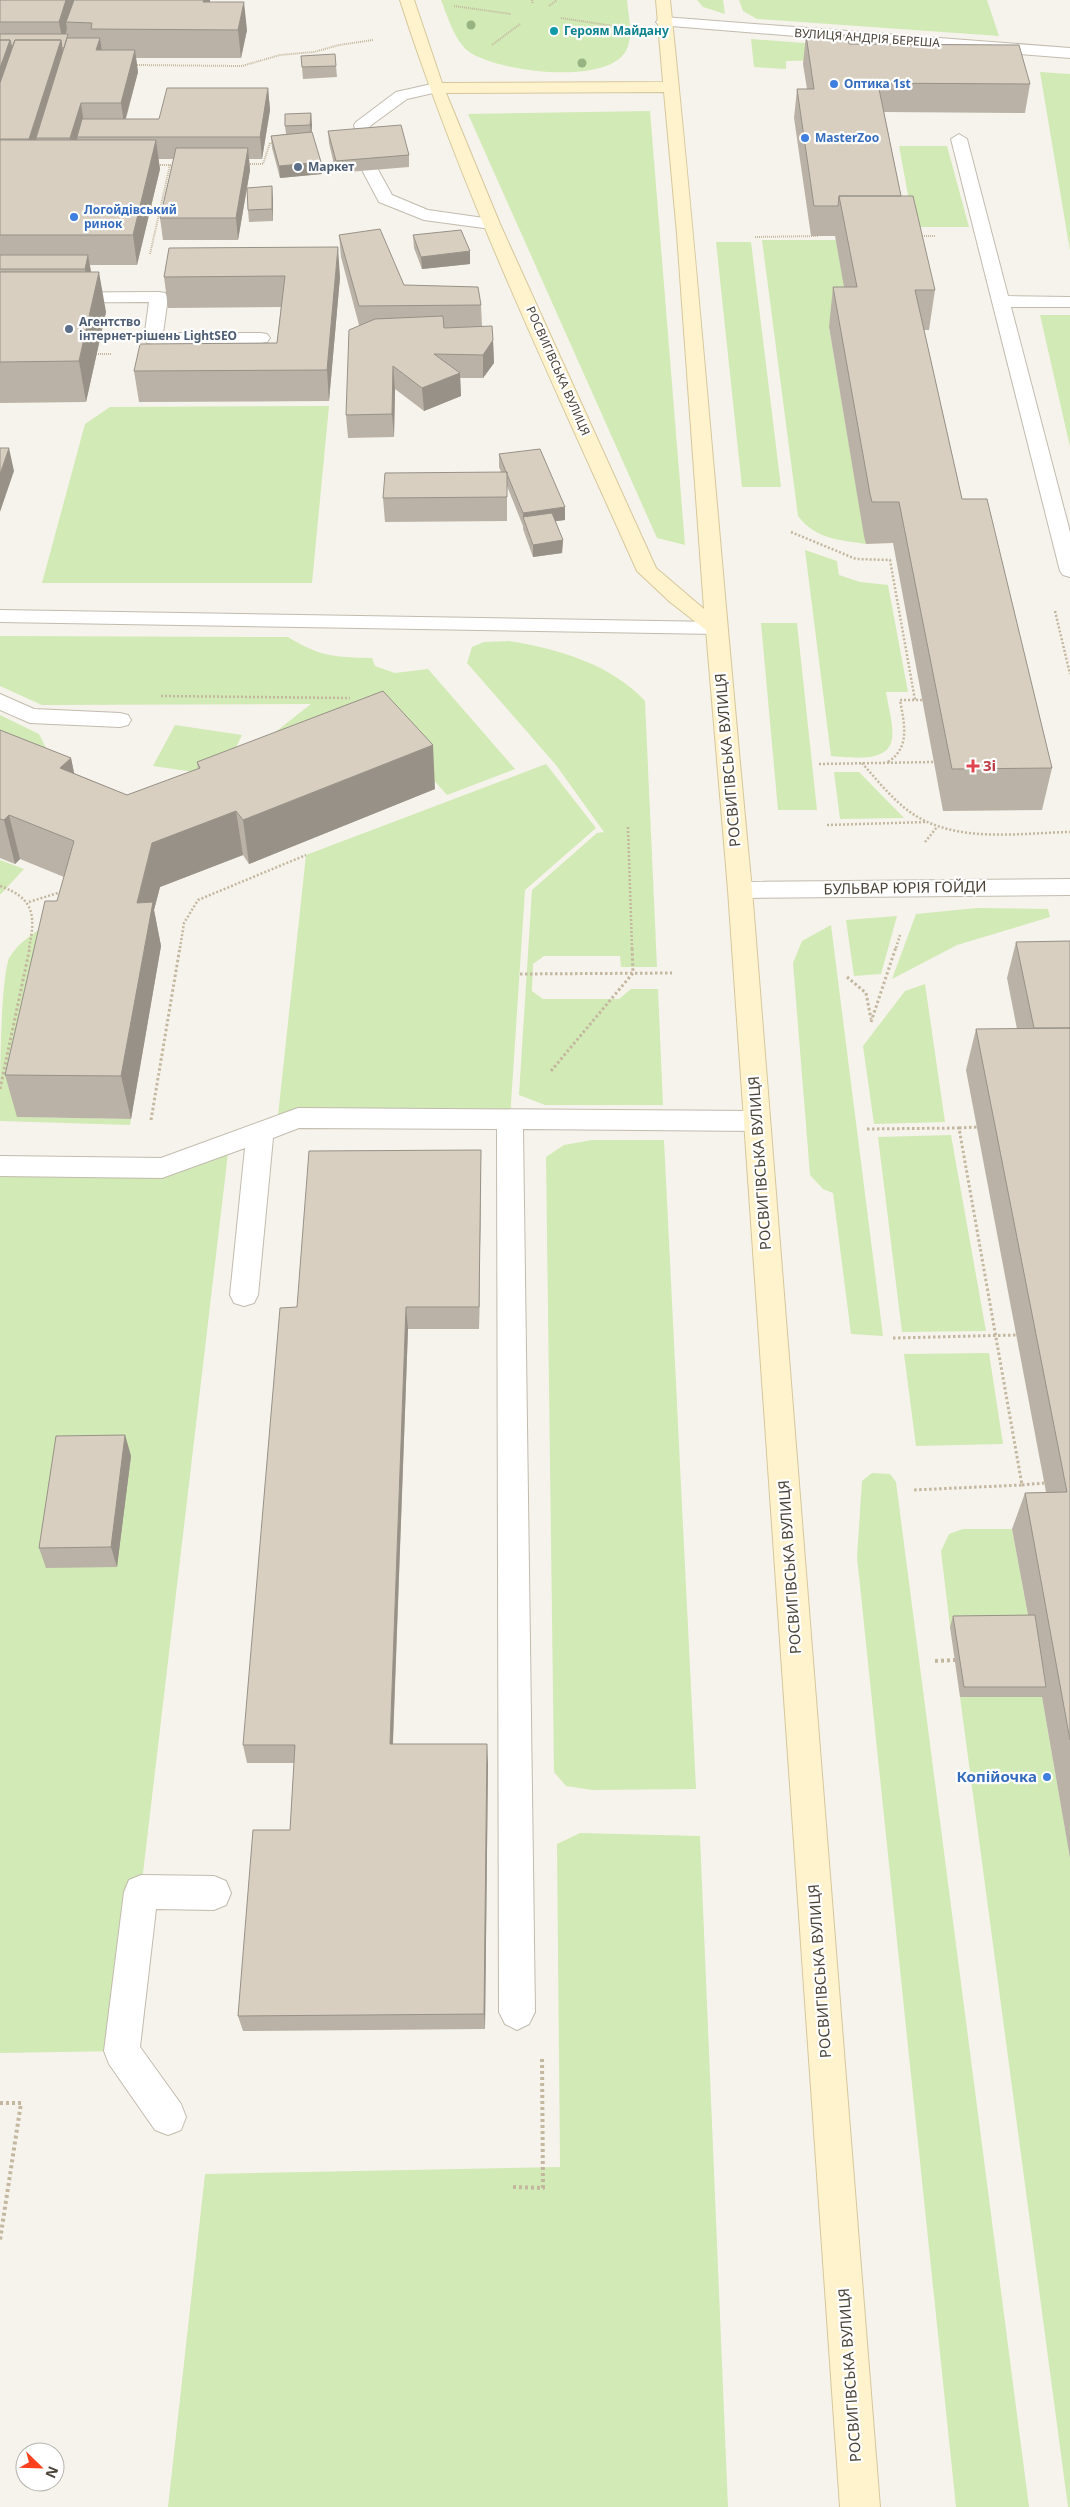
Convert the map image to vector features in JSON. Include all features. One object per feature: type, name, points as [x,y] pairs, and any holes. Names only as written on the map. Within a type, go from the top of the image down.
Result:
[{"type":"street","name":"РОСВИГІВСЬКА ВУЛИЦЯ","points":[[407,0],[436,88],[491,224],[647,571],[677,598],[716,628]]},
{"type":"street","name":"РОСВИГІВСЬКА ВУЛИЦЯ","points":[[663,0],[670,87],[686,234],[716,628],[740,890],[860,2507]]},
{"type":"street","name":"ВУЛИЦЯ АНДРІЯ БЕРЕША","points":[[664,22],[1070,53]]},
{"type":"street","points":[[364,140],[362,125],[402,95],[436,88],[670,87]]},
{"type":"street","points":[[960,139],[1070,571]]},
{"type":"street","points":[[370,170],[385,198],[416,212],[424,215],[491,224]]},
{"type":"street","points":[[0,298],[160,297],[153,339],[260,338]]},
{"type":"street","points":[[1001,301],[1070,302]]},
{"type":"street","points":[[0,616],[716,628]]},
{"type":"street","points":[[0,701],[30,716],[120,720]]},
{"type":"street","name":"БУЛЬВАР ЮРІЯ ГОЙДИ","points":[[740,890],[1070,887]]},
{"type":"street","points":[[0,1166],[162,1168],[298,1118],[757,1121]]},
{"type":"street","points":[[510,1119],[517,2012]]},
{"type":"street","points":[[244,1296],[260,1132]]},
{"type":"street","points":[[168,2117],[122,2052],[141,1892],[214,1894]]},
{"type":"path","points":[[532,0],[533,4]]},
{"type":"path","points":[[550,6],[557,0]]},
{"type":"path","points":[[452,6],[511,14]]},
{"type":"path","points":[[561,18],[620,26]]},
{"type":"path","points":[[486,50],[520,24]]},
{"type":"path","points":[[134,66],[242,66],[280,56],[314,52],[339,45],[373,40]]},
{"type":"path","points":[[245,164],[263,164],[270,143],[279,142]]},
{"type":"path","points":[[151,165],[180,165]]},
{"type":"path","points":[[148,260],[170,165]]},
{"type":"path","points":[[916,236],[984,235]]},
{"type":"path","points":[[755,237],[819,236]]},
{"type":"path","points":[[791,532],[856,559],[890,560],[915,700]]},
{"type":"path","points":[[160,696],[350,698]]},
{"type":"path","points":[[885,763],[898,757],[905,743],[900,700],[922,700]]},
{"type":"path","points":[[819,764],[934,762]]},
{"type":"path","points":[[862,764],[911,813],[937,827],[964,832],[1070,832]]},
{"type":"path","points":[[827,825],[929,822]]},
{"type":"path","points":[[510,1119],[633,973],[628,827]]},
{"type":"path","points":[[151,1121],[184,923],[198,900],[306,855]]},
{"type":"path","points":[[0,886],[15,891],[29,902],[34,925],[0,1089]]},
{"type":"path","points":[[29,902],[65,890]]},
{"type":"path","points":[[520,974],[672,973]]},
{"type":"path","points":[[847,977],[864,988],[870,997],[871,1022]]},
{"type":"path","points":[[867,1129],[978,1127]]},
{"type":"path","points":[[959,1128],[1022,1486]]},
{"type":"path","points":[[893,1338],[1016,1335]]},
{"type":"path","points":[[913,1490],[1022,1486],[1044,1483]]},
{"type":"path","points":[[935,1661],[955,1660]]},
{"type":"path","points":[[0,2103],[21,2104],[0,2240]]},
{"type":"green space","points":[[441,0],[627,0],[630,29],[628,46],[619,59],[602,67],[579,72],[527,70],[503,65],[482,59],[463,47]]},
{"type":"green space","points":[[697,0],[723,0],[725,14],[703,7]]},
{"type":"green space","points":[[739,0],[987,0],[999,36],[757,19],[743,11]]},
{"type":"green space","points":[[751,39],[987,57],[786,61],[786,69],[754,67]]},
{"type":"green space","points":[[1040,72],[1070,74],[1070,251]]},
{"type":"green space","points":[[650,111],[685,545],[657,538],[468,114]]},
{"type":"green space","points":[[899,146],[947,146],[969,227],[914,227]]},
{"type":"green space","points":[[762,240],[836,240],[852,327],[829,328],[866,544],[820,534],[812,530],[798,516]]},
{"type":"green space","points":[[716,242],[751,242],[781,487],[742,487]]},
{"type":"green space","points":[[1040,315],[1070,315],[1070,447]]},
{"type":"green space","points":[[329,406],[312,583],[42,583],[85,424],[110,407]]},
{"type":"green space","points":[[805,550],[837,561],[839,575],[860,582],[888,585],[908,692],[886,692],[892,722],[892,739],[889,747],[876,756],[857,758],[831,756]]},
{"type":"green space","points":[[761,623],[797,623],[817,810],[778,810]]},
{"type":"green space","points":[[0,636],[288,637],[309,649],[328,655],[372,658],[375,666],[395,673],[428,669],[515,769],[447,795],[389,730],[246,755],[311,704],[42,705],[0,686]]},
{"type":"green space","points":[[509,641],[528,644],[583,660],[616,677],[645,701],[657,967],[621,967],[620,956],[544,956],[533,964],[532,991],[543,999],[619,999],[631,989],[658,989],[663,1105],[545,1105],[519,1095],[532,890],[597,833],[604,832],[556,765],[467,663],[472,647],[484,642]]},
{"type":"green space","points":[[0,715],[39,734],[48,752],[0,765]]},
{"type":"green space","points":[[175,725],[242,735],[222,776],[153,766]]},
{"type":"green space","points":[[546,764],[596,828],[525,890],[510,1119],[277,1125],[306,855]]},
{"type":"green space","points":[[834,772],[859,772],[904,818],[840,819]]},
{"type":"green space","points":[[0,860],[24,869],[1,894],[0,894]]},
{"type":"green space","points":[[977,908],[1048,909],[1050,917],[957,945],[892,979],[916,914]]},
{"type":"green space","points":[[897,916],[881,974],[854,976],[846,920]]},
{"type":"green space","points":[[53,921],[18,1117],[131,1119],[130,1125],[0,1121],[2,1012],[9,958],[23,941]]},
{"type":"green space","points":[[831,925],[883,1336],[851,1334],[833,1193],[823,1189],[810,1175],[793,963],[802,941]]},
{"type":"green space","points":[[925,984],[945,1122],[874,1124],[863,1046],[905,991]]},
{"type":"green space","points":[[951,1135],[986,1331],[902,1332],[878,1137]]},
{"type":"green space","points":[[592,1140],[664,1140],[696,1789],[592,1790],[566,1786],[554,1772],[546,1157],[564,1145]]},
{"type":"green space","points":[[229,1145],[122,2051],[0,2053],[0,1166],[162,1168]]},
{"type":"green space","points":[[989,1353],[1003,1444],[916,1446],[904,1354]]},
{"type":"green space","points":[[872,1473],[890,1474],[896,1482],[1029,2507],[956,2507],[857,1557],[862,1481]]},
{"type":"green space","points":[[963,1529],[1012,1529],[1030,1626],[950,1627],[941,1551],[949,1534]]},
{"type":"green space","points":[[960,1697],[1042,1697],[1070,1857],[1070,2507],[1068,2507]]},
{"type":"green space","points":[[580,1833],[700,1836],[728,2507],[168,2507],[205,2174],[560,2167],[557,1844]]},
{"type":"building","points":[[0,0],[66,0],[59,22],[0,22]]},
{"type":"building","points":[[74,0],[204,0],[203,2],[244,2],[238,30],[91,29],[92,23],[66,22]]},
{"type":"building","points":[[0,34],[68,34],[64,48],[62,48],[61,40],[15,40],[12,48],[10,40],[0,40]]},
{"type":"building","points":[[806,35],[847,35],[849,44],[1019,45],[1030,84],[857,83],[857,89],[879,89],[901,196],[839,196],[838,206],[814,206],[797,89],[814,89]]},
{"type":"building","points":[[67,38],[100,38],[96,50],[135,50],[121,103],[81,103],[70,138],[36,138]]},
{"type":"building","points":[[0,40],[10,40],[0,68]]},
{"type":"building","points":[[15,40],[61,40],[29,139],[0,139],[0,83]]},
{"type":"building","points":[[335,54],[336,66],[302,67],[301,56]]},
{"type":"building","points":[[167,88],[268,88],[260,137],[77,137],[82,119],[159,119]]},
{"type":"building","points":[[311,113],[310,125],[285,126],[285,114]]},
{"type":"building","points":[[401,125],[409,155],[336,161],[328,131]]},
{"type":"building","points":[[312,132],[321,162],[279,166],[271,136]]},
{"type":"building","name":"Логойдівський ринок","points":[[0,140],[156,140],[133,235],[0,235]]},
{"type":"building","points":[[176,148],[248,148],[236,218],[160,218]]},
{"type":"building","points":[[272,186],[272,209],[248,210],[247,188]]},
{"type":"building","points":[[839,196],[913,196],[935,290],[915,290],[962,499],[987,499],[1052,768],[952,769],[899,502],[872,502],[870,494],[833,287],[857,287]]},
{"type":"building","points":[[380,229],[404,285],[478,287],[481,305],[359,306],[339,235]]},
{"type":"building","points":[[461,230],[470,251],[421,257],[413,235]]},
{"type":"building","points":[[338,247],[327,370],[134,371],[140,344],[277,343],[285,276],[164,277],[169,248]]},
{"type":"building","points":[[0,255],[88,255],[85,269],[0,269]]},
{"type":"building","points":[[0,272],[99,272],[79,361],[0,362]]},
{"type":"building","points":[[443,316],[444,328],[492,326],[493,340],[483,355],[434,354],[460,373],[422,388],[393,366],[392,414],[346,415],[349,330],[375,319]]},
{"type":"building","points":[[0,448],[9,448],[0,474]]},
{"type":"building","points":[[540,449],[565,507],[523,513],[499,454]]},
{"type":"building","points":[[507,472],[507,497],[383,498],[385,473]]},
{"type":"building","points":[[552,513],[563,540],[533,545],[523,517]]},
{"type":"building","points":[[383,691],[433,745],[243,820],[236,811],[152,843],[137,903],[153,902],[121,1076],[5,1075],[45,901],[57,901],[74,841],[9,815],[4,820],[0,819],[0,730],[71,758],[60,768],[127,795],[200,768],[197,762]]},
{"type":"building","points":[[1070,941],[1070,1028],[1034,1028],[1016,942]]},
{"type":"building","points":[[1070,1028],[1070,1740],[1025,1493],[1067,1492],[976,1029]]},
{"type":"building","points":[[481,1150],[479,1307],[406,1307],[390,1744],[487,1744],[484,2014],[238,2016],[253,1830],[290,1830],[295,1745],[243,1745],[280,1308],[297,1307],[309,1151]]},
{"type":"building","points":[[125,1435],[111,1547],[39,1548],[56,1436]]},
{"type":"building","points":[[1035,1615],[1046,1687],[964,1687],[953,1616]]},
{"type":"place","name":"Героям Майдану","points":[[554,31]]},
{"type":"place","name":"Оптика 1st","points":[[834,84]]},
{"type":"place","name":"MasterZoo","points":[[805,138]]},
{"type":"place","name":"Маркет","points":[[298,167]]},
{"type":"place","name":"Логойдівський ринок","points":[[74,217]]},
{"type":"place","name":"Агентство інтернет-рішень LightSEO","points":[[69,329]]},
{"type":"place","name":"3і","points":[[973,766]]},
{"type":"place","name":"Копійочка","points":[[1047,1777]]}]
